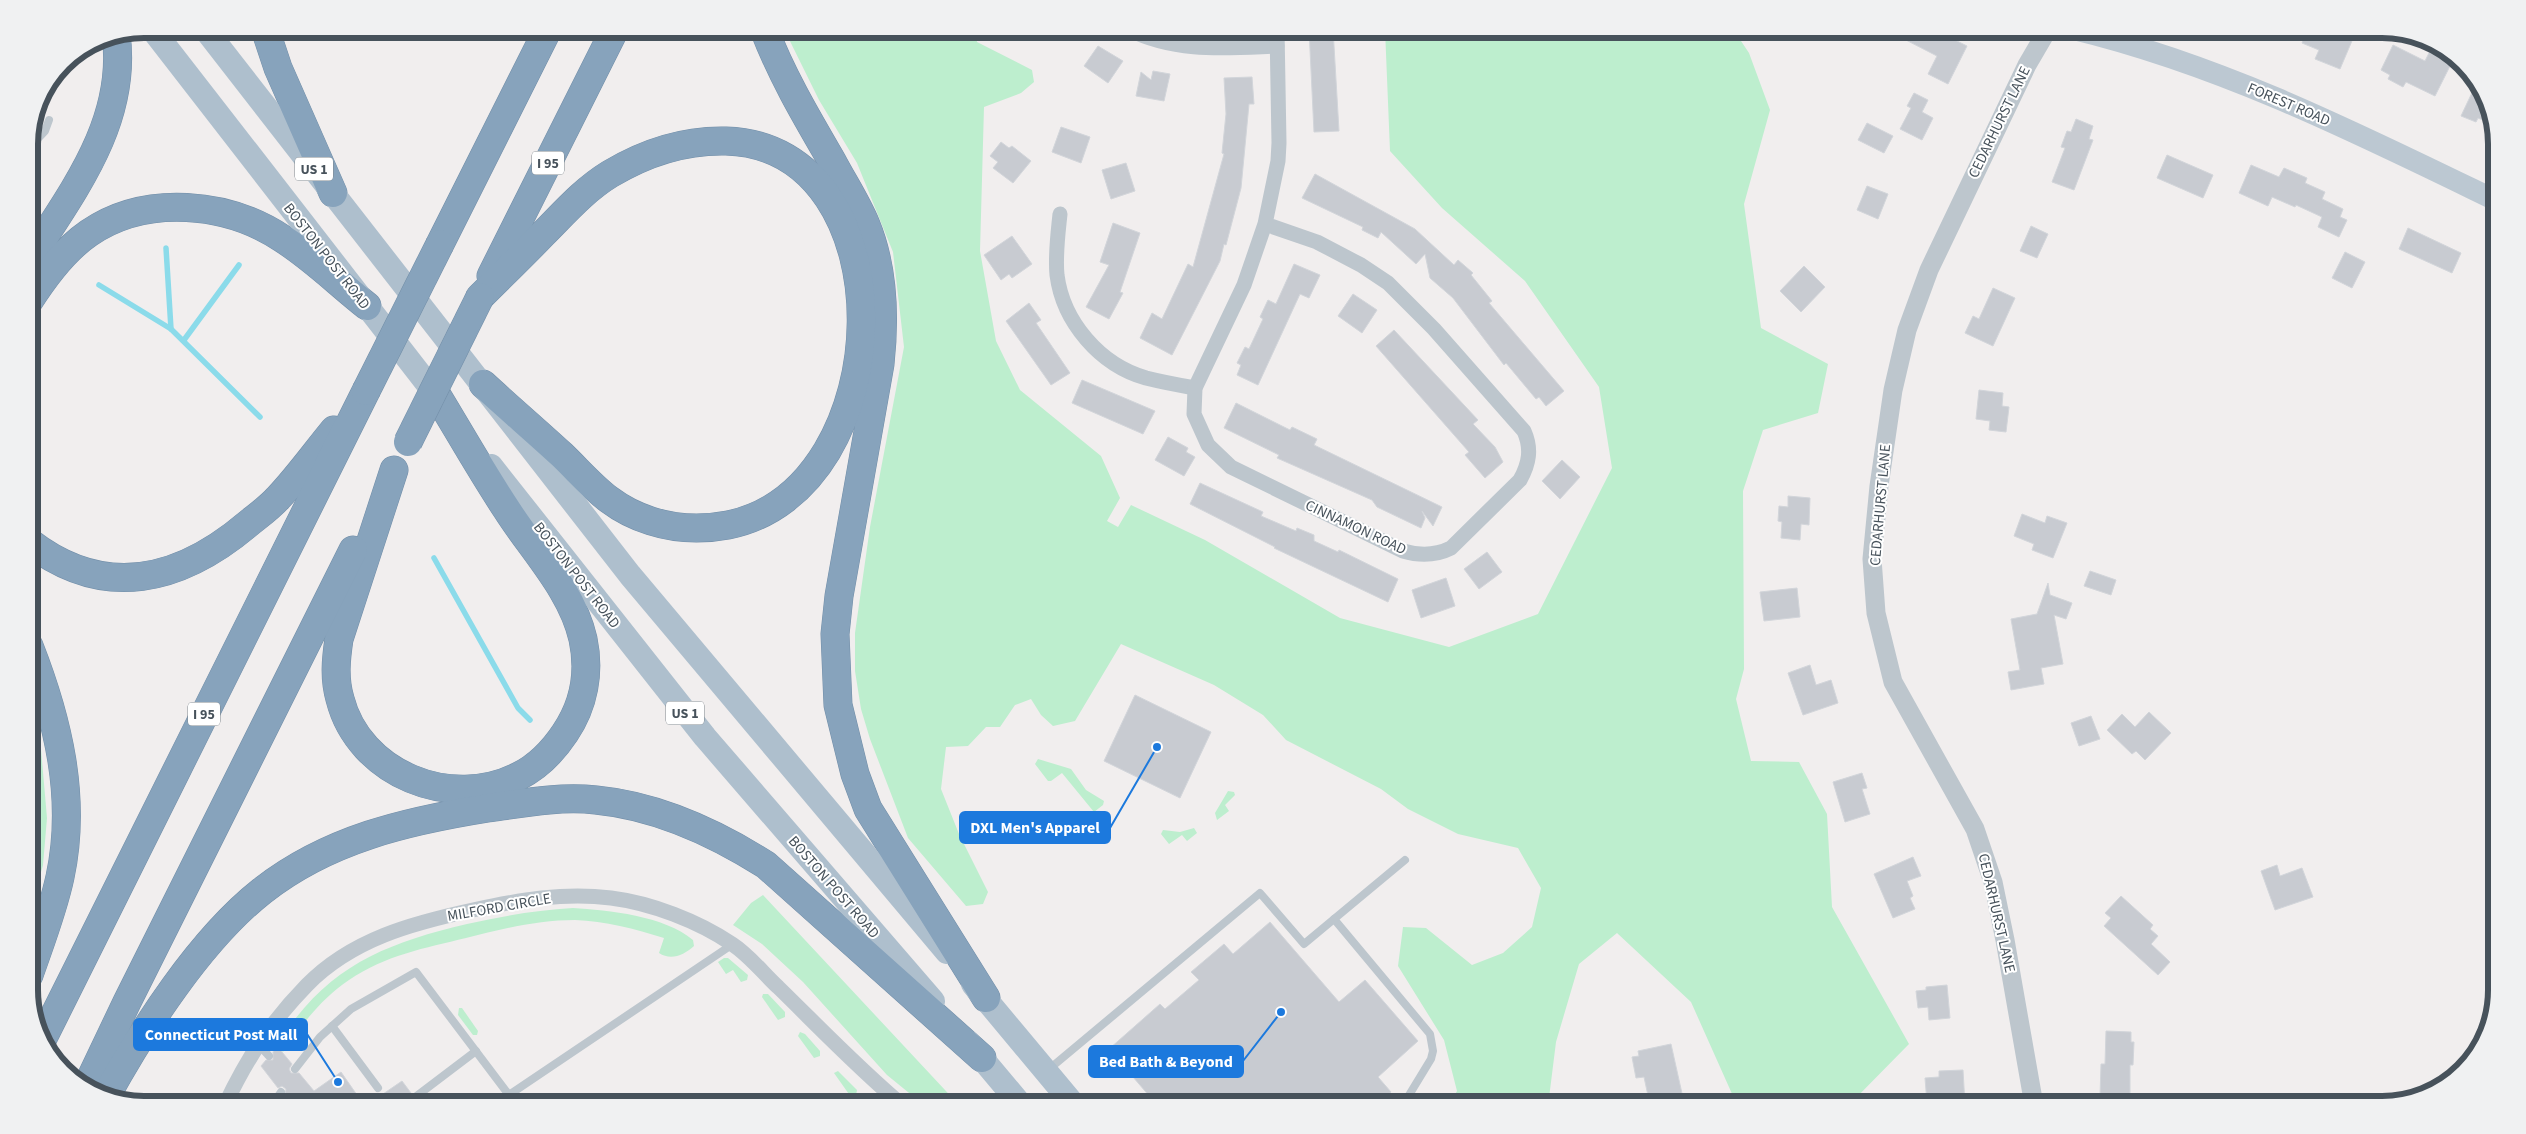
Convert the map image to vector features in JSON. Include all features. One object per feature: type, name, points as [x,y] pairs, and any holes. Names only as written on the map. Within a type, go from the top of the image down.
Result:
[{"type":"highway","points":[[269,38],[278,68],[334,193]]},
{"type":"highway","points":[[464,196],[525,38]]},
{"type":"highway","name":"I 95","points":[[46,1032],[543,38]]},
{"type":"highway","name":"I 95","points":[[89,1081],[131,993],[610,38]]},
{"type":"highway","points":[[768,38],[787,84],[866,225],[876,262],[882,298],[884,330],[880,364],[839,596],[835,634],[838,705],[845,738],[868,809],[986,998]]},
{"type":"highway","points":[[38,245],[94,154],[108,120],[116,86],[116,41]]},
{"type":"highway","points":[[480,297],[577,198],[595,184],[651,154],[682,144],[742,141],[768,148],[790,159],[810,176],[827,196],[839,219],[859,277],[862,305],[862,334],[855,383],[837,435],[814,470],[786,498],[766,512],[745,521],[698,529],[672,526],[648,520],[612,502],[591,486],[564,457],[482,384]]},
{"type":"highway","points":[[38,289],[63,255],[89,233],[113,219],[162,207],[201,207],[234,216],[283,238],[367,306]]},
{"type":"highway","points":[[38,548],[66,566],[88,574],[114,578],[139,577],[168,571],[196,560],[224,544],[277,500],[366,390]]},
{"type":"highway","points":[[394,470],[339,639],[336,664],[340,699],[354,730],[364,744],[390,768],[407,778],[432,786],[471,790],[503,783],[520,776],[551,753],[572,722],[585,689],[586,673],[583,640],[569,601],[507,511],[438,397]]},
{"type":"highway","points":[[38,673],[57,731],[66,782],[67,806],[60,877],[38,947]]},
{"type":"highway","points":[[110,1091],[174,988],[204,948],[261,892],[291,871],[352,839],[391,827],[431,818],[562,799],[596,800],[676,818],[729,842],[766,865],[982,1058]]},
{"type":"main road","name":"BOSTON POST ROAD","points":[[159,38],[705,737],[1014,1096]]},
{"type":"main road","name":"US 1","points":[[212,38],[673,628],[1067,1096]]},
{"type":"main road","name":"FOREST ROAD","points":[[2103,38],[2197,65],[2300,107],[2488,197]]},
{"type":"street","points":[[1149,38],[1189,48],[1277,46]]},
{"type":"street","name":"CINNAMON ROAD","points":[[1265,224],[1317,242],[1362,264],[1404,297],[1524,431],[1530,451],[1524,473],[1510,493],[1451,548],[1429,555],[1402,551],[1244,475],[1222,460],[1208,445],[1197,423],[1193,408],[1195,388],[1244,285],[1265,224],[1278,161],[1280,118],[1277,38]]},
{"type":"street","name":"CEDARHURST LANE","points":[[2032,1096],[1993,882],[1975,829],[1893,682],[1876,612],[1872,559],[1879,486],[1890,409],[1907,330],[1929,270],[2027,65],[2043,38]]},
{"type":"street","points":[[1060,214],[1056,256],[1058,277],[1062,298],[1078,330],[1112,362],[1132,372],[1145,378],[1195,388]]},
{"type":"street","name":"MILFORD CIRCLE","points":[[230,1096],[257,1043],[308,984],[340,959],[366,943],[394,930],[428,919],[540,896],[611,898],[683,918],[733,944],[864,1072],[892,1096]]},
{"type":"lane","points":[[38,138],[45,131],[49,120]]},
{"type":"lane","points":[[1046,1071],[1260,893],[1304,944],[1404,860]]},
{"type":"lane","points":[[1334,919],[1430,1034],[1432,1043],[1431,1058],[1408,1096]]},
{"type":"lane","points":[[295,1069],[332,1026],[351,1009],[416,972],[509,1095],[733,944]]},
{"type":"lane","points":[[332,1026],[378,1088]]},
{"type":"lane","points":[[257,1043],[269,1056]]},
{"type":"lane","points":[[417,1096],[476,1051]]},
{"type":"lane","points":[[278,1096],[281,1092]]},
{"type":"green space","points":[[788,38],[976,38],[977,42],[1032,70],[1034,82],[1021,93],[984,107],[980,251],[996,341],[1020,390],[1101,456],[1120,498],[1107,521],[1118,527],[1131,505],[1205,540],[1340,618],[1449,647],[1538,614],[1612,468],[1599,387],[1525,281],[1442,208],[1390,151],[1385,38],[1739,38],[1749,53],[1770,110],[1744,204],[1761,328],[1828,364],[1818,413],[1763,430],[1743,491],[1744,669],[1736,699],[1751,761],[1799,762],[1827,814],[1832,907],[1909,1044],[1858,1096],[1733,1096],[1691,1002],[1617,933],[1579,964],[1556,1042],[1549,1096],[1454,1096],[1457,1091],[1444,1040],[1398,966],[1403,927],[1426,928],[1472,965],[1503,953],[1532,927],[1541,888],[1518,848],[1458,834],[1408,809],[1381,789],[1286,740],[1263,715],[1214,685],[1121,644],[1075,721],[1053,726],[1041,715],[1031,699],[1015,705],[1000,727],[986,727],[968,746],[946,747],[941,789],[959,834],[988,892],[983,904],[966,906],[908,838],[870,739],[861,709],[855,671],[855,633],[870,527],[904,347],[893,252],[857,163],[819,100]]},
{"type":"green space","points":[[38,746],[41,749],[47,818],[43,865],[38,883]]},
{"type":"green space","points":[[1038,759],[1071,769],[1086,790],[1104,801],[1103,805],[1094,812],[1062,773],[1048,781],[1035,764]]},
{"type":"green space","points":[[1228,791],[1234,792],[1235,795],[1225,805],[1229,811],[1217,820],[1215,813]]},
{"type":"green space","points":[[1194,828],[1197,833],[1187,841],[1182,835],[1169,844],[1161,834],[1163,830],[1180,832]]},
{"type":"green space","points":[[763,895],[951,1096],[913,1096],[887,1075],[803,982],[762,944],[733,925],[751,903]]},
{"type":"green space","points":[[573,908],[603,910],[652,920],[681,932],[693,940],[694,946],[682,954],[668,957],[659,953],[664,938],[620,926],[575,920],[547,922],[493,931],[406,953],[363,971],[339,987],[321,1004],[283,1052],[277,1045],[295,1019],[315,996],[358,963],[382,951],[436,932],[467,924],[546,910]]},
{"type":"green space","points":[[728,958],[748,975],[747,980],[741,982],[733,970],[726,974],[718,962]]},
{"type":"green space","points":[[763,994],[768,994],[785,1012],[785,1017],[778,1020],[762,997]]},
{"type":"green space","points":[[459,1008],[462,1008],[478,1031],[477,1035],[473,1035],[458,1015]]},
{"type":"green space","points":[[800,1032],[805,1034],[820,1051],[820,1056],[814,1058],[798,1036]]},
{"type":"green space","points":[[838,1071],[857,1090],[856,1095],[850,1096],[834,1073]]},
{"type":"building","points":[[1309,38],[1334,38],[1339,131],[1314,132]]},
{"type":"building","points":[[1951,38],[1967,46],[1948,84],[1928,74],[1937,56],[1904,39]]},
{"type":"building","points":[[2304,38],[2353,38],[2340,69],[2315,59],[2319,50],[2302,43]]},
{"type":"building","points":[[2393,45],[2425,61],[2431,50],[2451,63],[2435,96],[2406,82],[2403,87],[2388,79],[2390,75],[2381,70]]},
{"type":"building","points":[[1098,46],[1123,61],[1108,83],[1084,66]]},
{"type":"building","points":[[1153,71],[1170,74],[1164,101],[1136,96],[1141,72],[1151,80]]},
{"type":"building","points":[[1252,77],[1254,104],[1249,104],[1241,188],[1226,245],[1224,244],[1220,261],[1172,355],[1140,338],[1152,313],[1162,319],[1188,264],[1193,267],[1224,154],[1222,153],[1226,114],[1224,78]]},
{"type":"building","points":[[2474,89],[2483,109],[2486,121],[2478,118],[2476,122],[2461,116]]},
{"type":"building","points":[[1914,93],[1928,100],[1922,112],[1933,118],[1922,140],[1900,129],[1911,108],[1907,106]]},
{"type":"building","points":[[2076,119],[2093,126],[2089,139],[2093,140],[2074,190],[2052,182],[2065,148],[2061,147],[2067,131],[2071,132]]},
{"type":"building","points":[[1867,123],[1893,136],[1884,153],[1858,140]]},
{"type":"building","points":[[1061,127],[1090,137],[1081,163],[1052,152]]},
{"type":"building","points":[[1001,142],[1009,148],[1012,146],[1031,161],[1013,183],[993,168],[998,162],[990,156]]},
{"type":"building","points":[[2167,155],[2213,175],[2203,198],[2157,178]]},
{"type":"building","points":[[1126,163],[1135,191],[1111,199],[1102,170]]},
{"type":"building","points":[[2251,165],[2279,177],[2284,168],[2307,178],[2305,183],[2325,192],[2322,199],[2343,209],[2340,217],[2347,220],[2339,237],[2318,227],[2322,217],[2296,205],[2295,207],[2272,197],[2268,206],[2239,193]]},
{"type":"building","points":[[1315,174],[1415,229],[1454,265],[1458,260],[1473,273],[1471,275],[1492,301],[1489,303],[1564,391],[1546,406],[1539,397],[1536,399],[1506,363],[1504,365],[1453,298],[1430,278],[1425,254],[1416,264],[1381,232],[1378,238],[1362,230],[1363,227],[1302,198]]},
{"type":"building","points":[[1867,186],[1888,194],[1878,219],[1857,210]]},
{"type":"building","points":[[1113,223],[1140,233],[1120,292],[1123,293],[1109,319],[1086,307],[1109,265],[1100,262]]},
{"type":"building","points":[[2031,226],[2048,234],[2037,258],[2020,251]]},
{"type":"building","points":[[2408,228],[2461,253],[2452,273],[2399,249]]},
{"type":"building","points":[[1012,236],[1032,264],[1012,278],[1009,274],[1001,280],[984,255]]},
{"type":"building","points":[[2345,252],[2365,262],[2352,288],[2332,278]]},
{"type":"building","points":[[1294,264],[1320,275],[1309,298],[1300,294],[1258,385],[1237,375],[1241,365],[1237,363],[1245,347],[1249,349],[1263,319],[1260,317],[1268,300],[1276,304]]},
{"type":"building","points":[[1804,266],[1825,287],[1801,312],[1780,291]]},
{"type":"building","points":[[1993,288],[2015,298],[1993,346],[1965,333],[1973,316],[1979,319]]},
{"type":"building","points":[[1353,294],[1377,310],[1362,333],[1338,316]]},
{"type":"building","points":[[1029,303],[1041,320],[1036,323],[1070,373],[1051,385],[1006,321]]},
{"type":"building","points":[[1394,330],[1478,420],[1473,424],[1495,447],[1503,462],[1485,478],[1465,455],[1469,452],[1376,346]]},
{"type":"building","points":[[1082,380],[1155,411],[1143,434],[1072,403]]},
{"type":"building","points":[[1979,390],[2003,393],[2002,406],[2009,407],[2006,432],[1989,430],[1990,421],[1976,419]]},
{"type":"building","points":[[1236,403],[1290,430],[1292,427],[1317,439],[1314,445],[1442,507],[1433,526],[1422,511],[1425,518],[1421,528],[1377,507],[1372,500],[1277,458],[1279,455],[1224,428]]},
{"type":"building","points":[[1168,437],[1188,448],[1186,452],[1195,457],[1184,476],[1155,460]]},
{"type":"building","points":[[1562,460],[1580,477],[1560,499],[1542,481]]},
{"type":"building","points":[[1200,483],[1263,512],[1261,516],[1296,531],[1297,528],[1314,535],[1314,541],[1338,552],[1339,550],[1398,579],[1388,602],[1274,548],[1190,504]]},
{"type":"building","points":[[1788,496],[1810,498],[1809,525],[1801,524],[1800,540],[1781,538],[1782,522],[1778,521],[1779,506],[1788,507]]},
{"type":"building","points":[[2022,514],[2045,523],[2047,516],[2067,523],[2053,558],[2032,550],[2034,544],[2014,536]]},
{"type":"building","points":[[1487,552],[1502,572],[1479,589],[1464,569]]},
{"type":"building","points":[[2090,571],[2116,580],[2111,595],[2084,586]]},
{"type":"building","points":[[1446,578],[1455,606],[1421,618],[1412,590]]},
{"type":"building","points":[[2048,583],[2050,595],[2072,603],[2066,619],[2054,615],[2063,664],[2041,668],[2044,684],[2011,690],[2008,672],[2020,670],[2011,619],[2037,614]]},
{"type":"building","points":[[1797,588],[1800,617],[1764,621],[1760,592]]},
{"type":"building","points":[[1810,665],[1816,685],[1831,680],[1838,703],[1803,715],[1788,673]]},
{"type":"building","points":[[1135,695],[1211,732],[1180,798],[1104,761]]},
{"type":"building","points":[[2149,712],[2171,733],[2145,760],[2136,751],[2132,754],[2107,730],[2122,714],[2135,727]]},
{"type":"building","points":[[2091,716],[2100,739],[2079,746],[2071,723]]},
{"type":"building","points":[[1862,773],[1867,788],[1862,789],[1870,814],[1845,822],[1833,782]]},
{"type":"building","points":[[1913,857],[1921,876],[1907,881],[1913,896],[1910,898],[1915,909],[1893,918],[1874,874]]},
{"type":"building","points":[[2277,865],[2280,876],[2302,868],[2313,897],[2275,910],[2261,871]]},
{"type":"building","points":[[2121,896],[2153,925],[2150,929],[2158,936],[2151,944],[2170,962],[2158,975],[2104,926],[2111,918],[2105,913]]},
{"type":"building","points":[[1270,922],[1339,1002],[1365,980],[1418,1041],[1378,1077],[1391,1092],[1386,1096],[1149,1096],[1109,1049],[1160,1004],[1165,1009],[1199,980],[1191,972],[1224,944],[1233,954]]},
{"type":"building","points":[[1947,985],[1950,1018],[1929,1020],[1928,1007],[1918,1008],[1916,991],[1926,990],[1926,987]]},
{"type":"building","points":[[2106,1031],[2131,1032],[2131,1042],[2134,1042],[2133,1065],[2130,1065],[2130,1096],[2100,1096],[2101,1064],[2105,1064]]},
{"type":"building","points":[[1671,1044],[1683,1096],[1648,1096],[1644,1077],[1636,1078],[1632,1057],[1639,1056],[1638,1051]]},
{"type":"building","points":[[277,1046],[292,1064],[289,1069],[291,1073],[299,1073],[314,1091],[341,1072],[358,1096],[285,1096],[286,1089],[282,1086],[278,1088],[261,1066],[266,1060],[273,1060],[273,1052]]},
{"type":"building","points":[[1963,1070],[1964,1096],[1926,1096],[1925,1078],[1939,1077],[1939,1071]]},
{"type":"building","points":[[402,1081],[411,1093],[410,1096],[380,1096]]},
{"type":"waterway","points":[[166,248],[171,329]]},
{"type":"waterway","points":[[184,340],[239,265]]},
{"type":"waterway","points":[[99,285],[171,329],[260,417]]},
{"type":"waterway","points":[[434,558],[518,708],[530,720]]},
{"type":"place","name":"DXL Men's Apparel","points":[[1157,747]]},
{"type":"place","name":"Bed Bath & Beyond","points":[[1281,1012]]},
{"type":"place","name":"Connecticut Post Mall","points":[[338,1082]]}]
